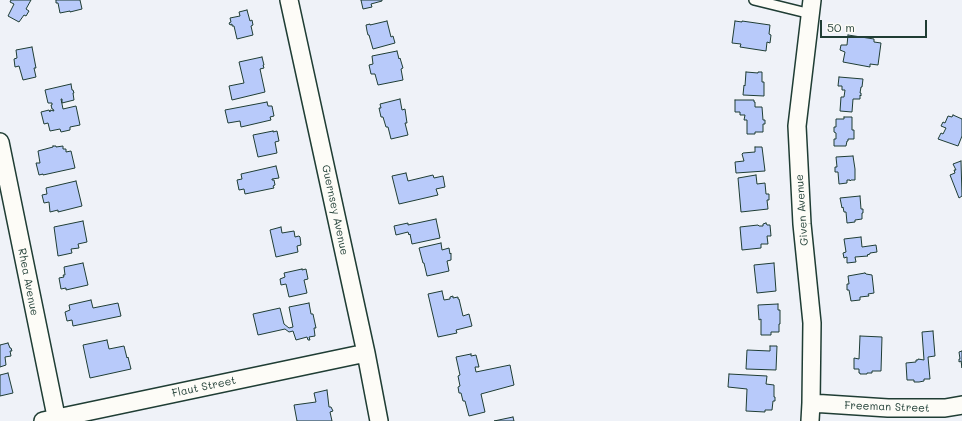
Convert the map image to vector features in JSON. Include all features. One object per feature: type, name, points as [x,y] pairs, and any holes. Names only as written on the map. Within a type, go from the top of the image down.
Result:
[{"type":"street","name":"Guernsey Avenue","points":[[290,0],[366,353],[379,421]]},
{"type":"street","name":"Given Avenue","points":[[810,421],[812,323],[802,224],[797,126],[812,7]]},
{"type":"street","name":"Rhea Avenue","points":[[0,142],[52,420]]},
{"type":"street","name":"Flaut Street","points":[[52,420],[366,353]]},
{"type":"street","name":"Freeman Street","points":[[811,403],[888,408],[945,408],[962,405]]},
{"type":"lane","points":[[754,0],[812,7]]},
{"type":"building","points":[[11,0],[31,0],[26,9],[29,11],[19,22],[8,16],[14,4],[10,2]]},
{"type":"building","points":[[56,0],[80,0],[82,9],[60,13]]},
{"type":"building","points":[[361,0],[382,1],[371,4],[372,7],[363,9]]},
{"type":"building","points":[[247,10],[250,21],[252,20],[253,25],[251,26],[253,35],[237,39],[234,26],[232,26],[232,24],[230,25],[229,23],[231,22],[230,18],[240,16],[239,12]]},
{"type":"building","points":[[387,21],[391,37],[393,36],[395,43],[373,49],[366,25]]},
{"type":"building","points":[[735,21],[770,25],[770,43],[767,42],[766,51],[740,47],[741,44],[732,43]]},
{"type":"building","points":[[848,35],[874,39],[874,42],[881,43],[878,65],[870,64],[870,67],[843,62],[845,52],[840,50],[841,45],[847,45]]},
{"type":"building","points":[[32,47],[36,77],[23,80],[19,66],[15,67],[14,59],[17,58],[16,50]]},
{"type":"building","points":[[397,51],[403,68],[401,69],[403,80],[378,85],[375,74],[371,74],[369,65],[373,64],[372,56]]},
{"type":"building","points":[[262,57],[264,68],[260,69],[265,92],[232,100],[229,86],[244,83],[239,62]]},
{"type":"building","points":[[746,72],[762,72],[764,96],[743,95]]},
{"type":"building","points":[[839,77],[863,79],[860,99],[853,99],[852,112],[840,111],[841,97],[844,97],[845,90],[842,90],[842,86],[838,86]]},
{"type":"building","points":[[71,84],[74,93],[74,100],[62,103],[61,99],[63,109],[76,106],[80,125],[70,127],[70,130],[61,132],[60,129],[50,131],[48,123],[44,124],[41,112],[49,110],[50,112],[50,110],[54,111],[51,105],[52,103],[48,103],[45,90]]},
{"type":"building","points":[[400,99],[402,110],[405,109],[407,123],[405,123],[408,135],[391,139],[388,127],[386,127],[383,117],[381,117],[379,108],[381,108],[380,104]]},
{"type":"building","points":[[735,100],[754,100],[755,107],[762,107],[763,120],[765,120],[765,124],[763,124],[763,132],[747,134],[747,120],[744,120],[745,115],[740,115],[740,112],[735,112]]},
{"type":"building","points":[[267,102],[268,106],[272,106],[274,116],[270,117],[271,120],[241,127],[240,121],[228,123],[225,110]]},
{"type":"building","points":[[953,115],[962,119],[962,136],[958,146],[938,139],[946,128],[941,126],[943,122],[945,123],[948,116],[952,117]]},
{"type":"building","points":[[844,117],[852,117],[854,139],[848,139],[846,146],[834,146],[834,139],[836,139],[834,127],[836,127],[836,119],[844,119]]},
{"type":"building","points":[[277,131],[279,141],[275,142],[277,153],[258,157],[253,135]]},
{"type":"building","points":[[53,146],[63,146],[63,149],[66,149],[66,152],[71,151],[75,168],[39,175],[36,163],[40,163],[38,151]]},
{"type":"building","points":[[755,147],[762,147],[765,171],[736,173],[735,162],[744,161],[742,154],[755,152]]},
{"type":"building","points":[[853,156],[855,180],[847,180],[847,183],[839,184],[838,172],[835,172],[835,167],[837,167],[836,157]]},
{"type":"building","points":[[961,161],[962,196],[959,198],[950,175],[955,173],[954,170],[956,170],[953,164]]},
{"type":"building","points":[[276,166],[279,178],[272,179],[274,180],[274,188],[245,194],[244,189],[239,190],[237,180],[242,179],[241,174]]},
{"type":"building","points":[[406,173],[408,181],[433,175],[434,178],[443,176],[445,187],[436,189],[438,195],[399,204],[392,176]]},
{"type":"building","points":[[756,175],[757,184],[765,183],[766,194],[769,194],[769,200],[767,200],[768,209],[741,212],[738,178]]},
{"type":"building","points":[[76,181],[82,206],[58,212],[58,210],[50,212],[49,202],[44,203],[42,195],[47,194],[46,188]]},
{"type":"building","points":[[860,196],[861,209],[863,209],[862,219],[847,223],[846,212],[844,212],[843,207],[842,208],[840,198]]},
{"type":"building","points":[[436,219],[440,238],[412,244],[410,234],[409,235],[408,232],[396,235],[394,226],[408,223],[408,225]]},
{"type":"building","points":[[83,221],[87,242],[78,244],[79,248],[71,249],[72,253],[58,256],[54,227]]},
{"type":"building","points":[[766,223],[767,225],[770,225],[771,236],[767,236],[768,244],[761,244],[761,248],[742,250],[740,227],[758,225],[763,226],[763,224]]},
{"type":"building","points":[[281,227],[282,233],[294,231],[295,237],[300,237],[301,245],[297,246],[298,252],[276,257],[270,230]]},
{"type":"building","points":[[861,237],[862,247],[876,245],[877,252],[870,253],[867,255],[868,256],[855,257],[856,262],[847,263],[847,257],[844,258],[843,253],[846,252],[844,239]]},
{"type":"building","points":[[441,243],[442,250],[449,248],[450,254],[451,253],[451,260],[447,261],[449,271],[427,276],[419,248]]},
{"type":"building","points":[[83,263],[88,285],[66,290],[66,288],[61,289],[59,278],[64,277],[63,275],[65,275],[64,267]]},
{"type":"building","points":[[774,263],[776,291],[757,293],[754,265]]},
{"type":"building","points":[[306,269],[308,279],[304,280],[307,293],[289,297],[286,284],[281,285],[280,279],[285,277],[284,273]]},
{"type":"building","points":[[865,273],[872,275],[874,293],[868,294],[869,296],[860,297],[860,300],[851,301],[849,290],[847,290],[847,284],[849,284],[848,276]]},
{"type":"building","points":[[442,291],[444,300],[450,299],[450,297],[453,296],[453,298],[458,297],[463,316],[469,314],[472,326],[456,330],[457,333],[438,337],[428,294]]},
{"type":"building","points":[[91,300],[93,308],[118,303],[121,316],[73,326],[72,320],[67,321],[65,312],[70,310],[69,305]]},
{"type":"building","points":[[309,303],[316,328],[314,328],[315,336],[309,337],[310,340],[308,340],[307,337],[296,340],[293,331],[289,332],[285,329],[258,335],[253,314],[280,308],[284,324],[289,328],[293,327],[289,307]]},
{"type":"building","points":[[778,304],[778,310],[780,310],[779,332],[771,332],[771,335],[761,335],[761,319],[759,320],[758,305]]},
{"type":"building","points":[[933,331],[935,356],[928,357],[930,379],[924,379],[924,381],[919,382],[907,380],[906,363],[916,362],[918,359],[924,360],[922,332]]},
{"type":"building","points":[[860,336],[882,337],[881,371],[872,371],[872,373],[860,374],[859,369],[854,369],[854,358],[859,359]]},
{"type":"building","points":[[107,340],[109,349],[124,346],[131,369],[90,378],[83,345]]},
{"type":"building","points":[[8,343],[12,351],[10,351],[11,356],[5,357],[6,365],[0,367],[0,345]]},
{"type":"building","points":[[770,346],[777,346],[776,370],[746,369],[747,350],[770,351]]},
{"type":"building","points":[[962,351],[962,368],[961,361],[959,362],[959,352]]},
{"type":"building","points":[[471,354],[471,356],[476,355],[479,367],[475,367],[476,372],[510,365],[514,385],[481,394],[485,412],[469,416],[465,401],[463,401],[461,393],[459,393],[458,387],[460,386],[458,376],[460,375],[456,357]]},
{"type":"building","points":[[8,373],[13,393],[0,396],[0,375]]},
{"type":"building","points":[[729,374],[767,376],[766,384],[774,385],[775,401],[773,401],[772,410],[765,410],[765,412],[746,411],[747,389],[728,387]]},
{"type":"building","points":[[327,390],[329,407],[331,407],[333,411],[330,412],[332,421],[297,421],[294,405],[316,402],[314,393]]},
{"type":"building","points":[[513,417],[514,421],[494,421]]}]
